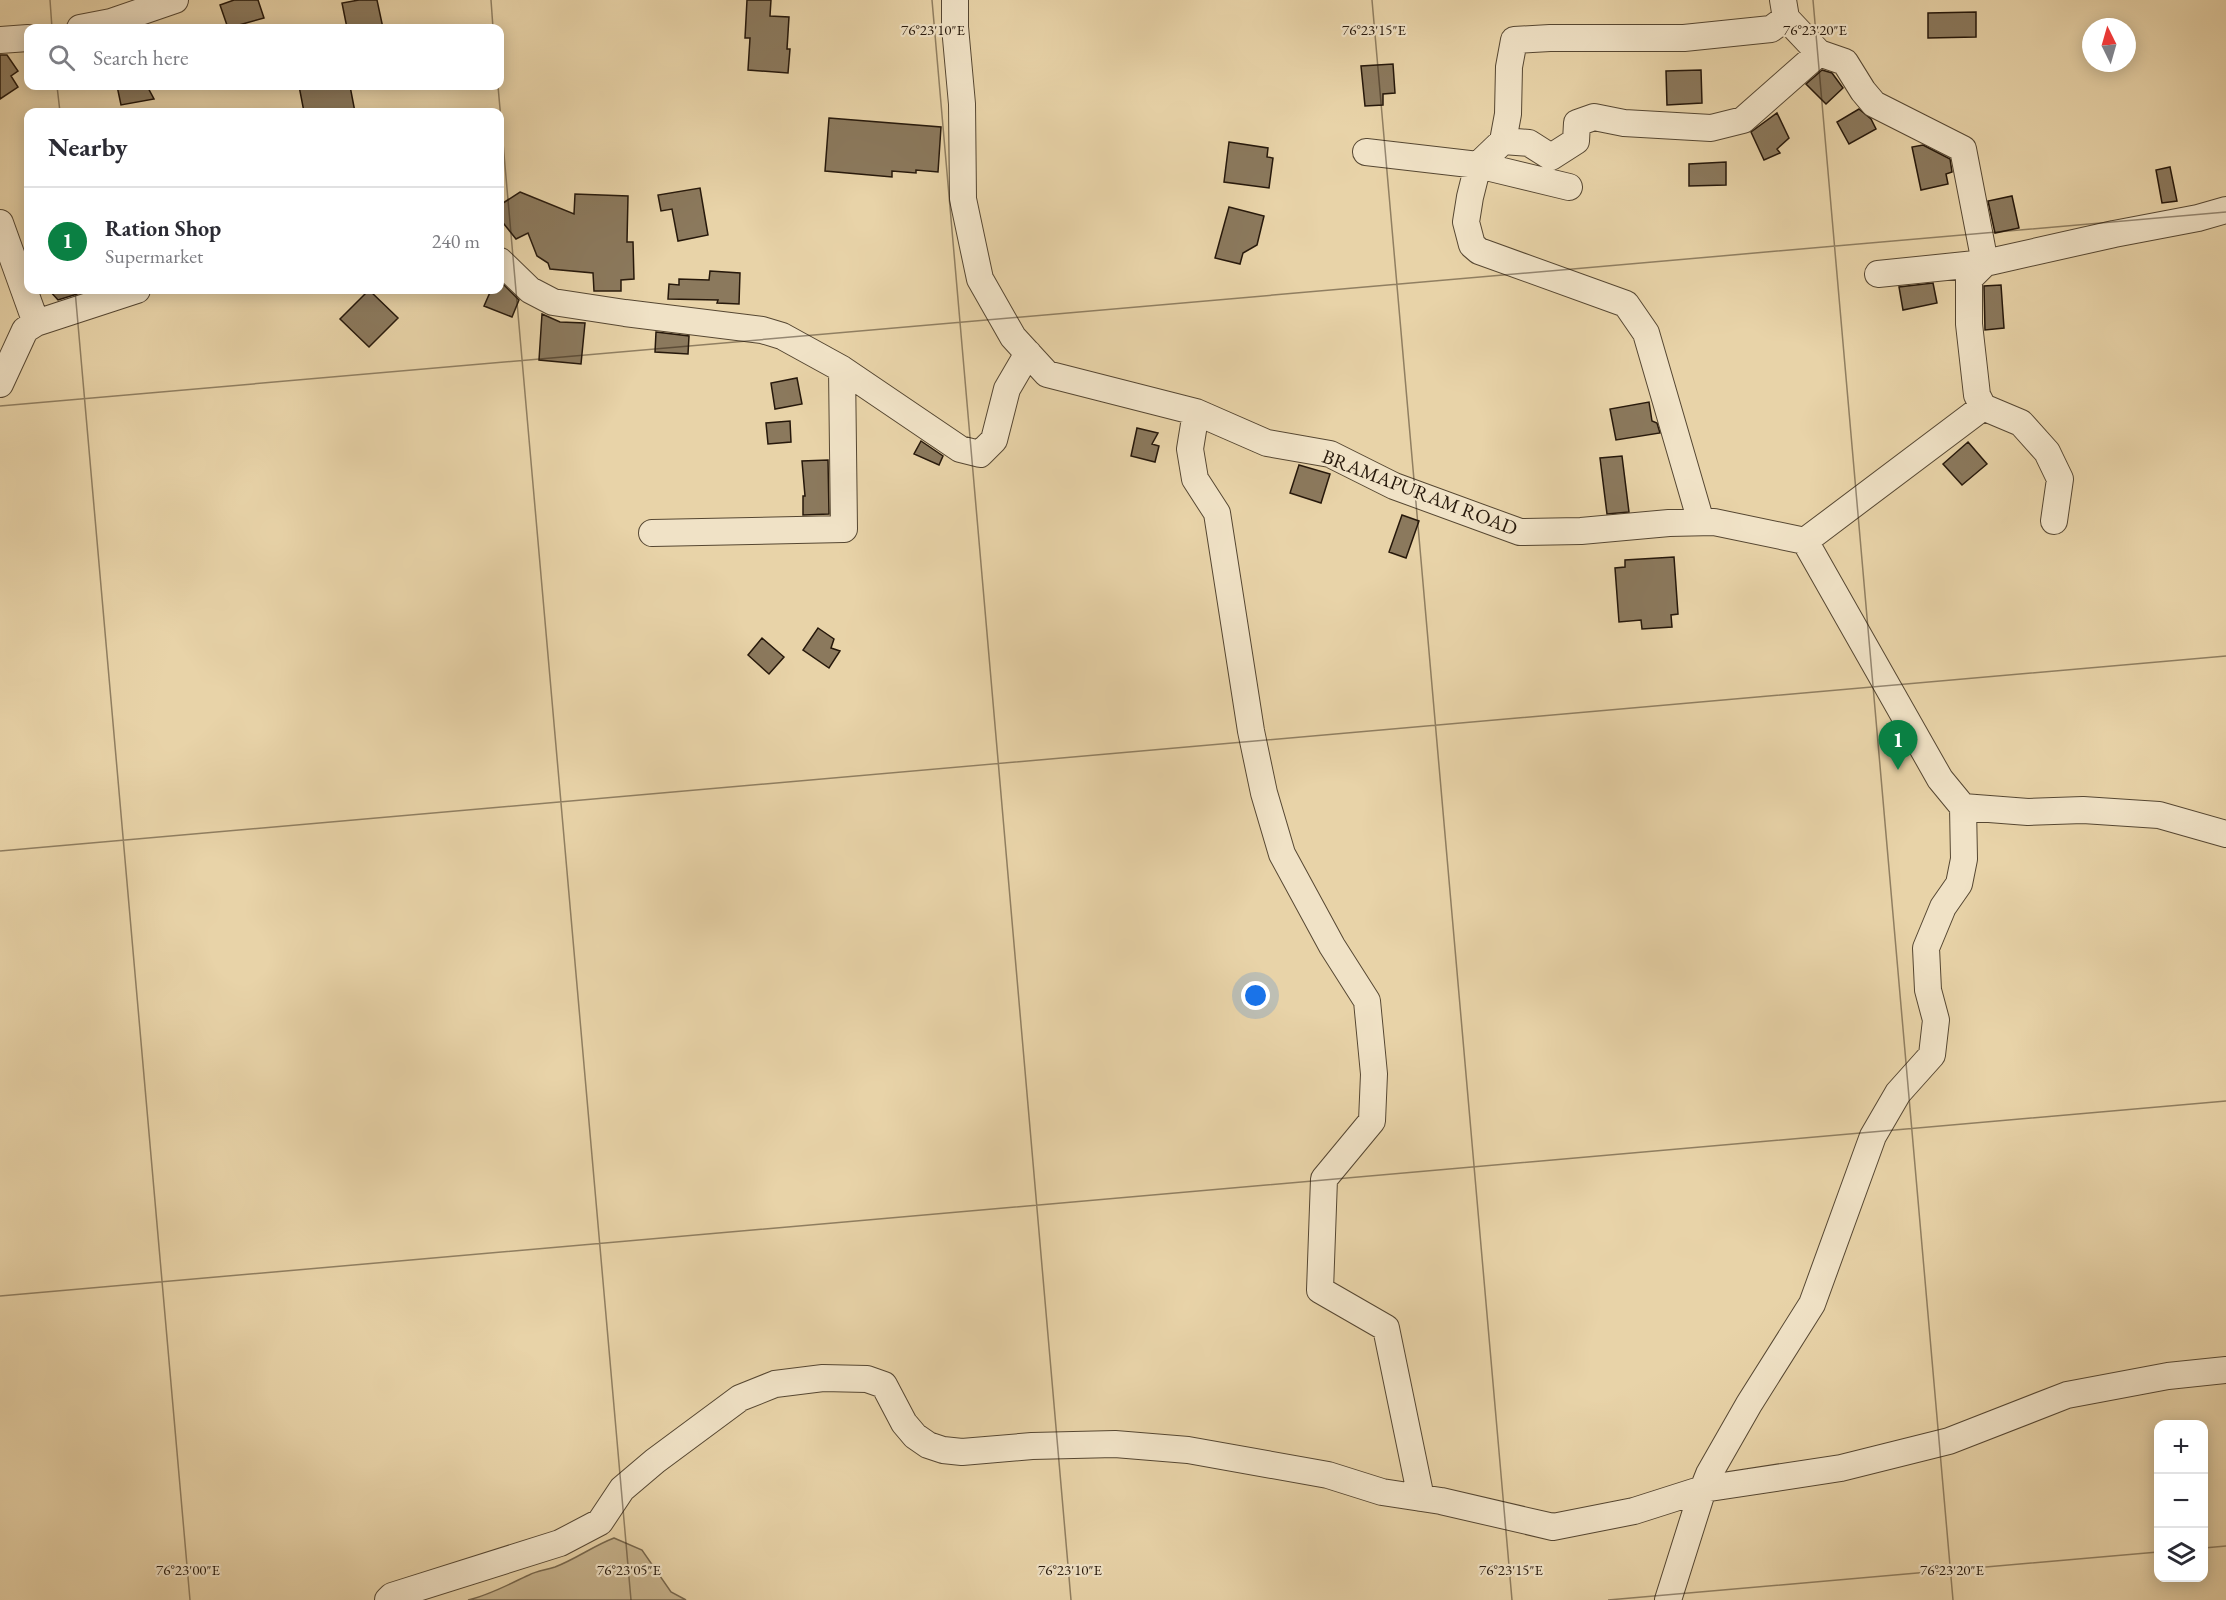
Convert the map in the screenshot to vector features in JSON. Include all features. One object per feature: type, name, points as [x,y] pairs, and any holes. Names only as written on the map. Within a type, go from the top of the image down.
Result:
[{"type":"street","points":[[101,24],[175,0]]},
{"type":"street","name":"BRAMAPURAM ROAD","points":[[955,0],[955,27],[962,104],[963,199],[980,279],[1013,337],[1047,374],[1196,412],[1267,443],[1330,454],[1394,486],[1520,532],[1581,531],[1669,523],[1714,522],[1805,541]]},
{"type":"street","points":[[1701,522],[1646,333],[1626,304],[1490,256],[1479,251],[1472,244],[1466,222],[1478,165],[1503,141],[1508,114],[1509,66],[1514,40],[1684,38],[1771,28],[1784,9],[1819,53],[1845,62],[1874,104],[1963,149],[1985,263]]},
{"type":"street","points":[[0,40],[24,38]]},
{"type":"street","points":[[1503,141],[1529,143],[1551,157],[1576,141],[1577,123],[1594,117],[1624,123],[1711,128],[1743,120],[1819,53]]},
{"type":"street","points":[[1366,152],[1478,165],[1569,187]]},
{"type":"street","points":[[1878,274],[1985,263],[2114,234],[2198,219],[2226,210]]},
{"type":"street","points":[[0,223],[24,289]]},
{"type":"street","points":[[1985,263],[1969,279],[1969,324],[1977,395],[1983,407],[2021,423],[2047,452],[2060,479],[2054,521]]},
{"type":"street","points":[[504,265],[530,291],[553,302],[762,330],[782,336],[842,369],[960,449],[980,454],[994,440],[1007,389],[1028,353]]},
{"type":"street","points":[[26,294],[36,322]]},
{"type":"street","points":[[0,384],[25,330],[36,322],[124,294]]},
{"type":"street","points":[[652,533],[844,529],[842,369]]},
{"type":"street","points":[[1668,1600],[1703,1489],[1749,1404],[1812,1304],[1873,1136],[1898,1093],[1932,1055],[1936,1020],[1928,990],[1926,948],[1943,907],[1959,884],[1964,859],[1963,807],[1940,779],[1805,541],[1983,407]]},
{"type":"street","points":[[1196,412],[1190,448],[1195,480],[1217,513],[1251,731],[1264,793],[1282,854],[1332,946],[1367,1002],[1374,1074],[1372,1121],[1324,1179],[1320,1290],[1386,1328],[1420,1498]]},
{"type":"street","points":[[1963,807],[2028,812],[2082,810],[2159,815],[2226,834]]},
{"type":"street","points":[[388,1600],[392,1596],[560,1543],[600,1522],[622,1489],[655,1461],[740,1398],[775,1384],[823,1378],[867,1378],[884,1385],[904,1423],[915,1436],[928,1445],[943,1450],[962,1452],[1032,1446],[1115,1444],[1188,1450],[1328,1475],[1382,1492],[1553,1527],[1634,1511],[1703,1489],[1841,1468],[1948,1441],[2067,1395],[2168,1376],[2226,1370]]},
{"type":"shaded area","points":[[614,1538],[642,1550],[671,1592],[686,1600],[468,1600],[563,1564]]},
{"type":"building","points":[[234,0],[258,0],[264,18],[242,24],[227,24],[220,5]]},
{"type":"building","points":[[377,0],[382,24],[346,24],[342,3]]},
{"type":"building","points":[[747,0],[771,0],[770,16],[789,17],[788,73],[748,70],[750,38],[745,38]]},
{"type":"building","points":[[1976,12],[1976,37],[1928,38],[1928,13]]},
{"type":"building","points":[[0,55],[7,55],[18,71],[11,76],[18,87],[0,99]]},
{"type":"building","points":[[1393,64],[1395,93],[1383,94],[1383,105],[1365,106],[1361,66]]},
{"type":"building","points":[[1701,70],[1702,103],[1667,105],[1666,71]]},
{"type":"building","points":[[1822,70],[1832,73],[1843,88],[1826,104],[1806,84]]},
{"type":"building","points":[[118,90],[149,90],[154,99],[121,105]]},
{"type":"building","points":[[300,90],[351,90],[354,108],[303,108]]},
{"type":"building","points":[[1859,109],[1871,119],[1876,129],[1849,144],[1837,122]]},
{"type":"building","points":[[1777,113],[1789,138],[1777,149],[1780,153],[1764,160],[1751,132]]},
{"type":"building","points":[[829,118],[941,127],[938,172],[892,171],[892,177],[825,171]]},
{"type":"building","points":[[1229,142],[1268,148],[1267,157],[1273,158],[1269,188],[1224,182]]},
{"type":"building","points":[[1923,145],[1950,159],[1952,172],[1946,174],[1948,184],[1921,190],[1912,147]]},
{"type":"building","points":[[1726,162],[1726,185],[1689,186],[1689,164]]},
{"type":"building","points":[[2170,167],[2177,201],[2162,203],[2156,170]]},
{"type":"building","points":[[700,188],[708,235],[678,241],[672,209],[661,211],[658,195]]},
{"type":"building","points":[[520,192],[574,214],[575,194],[628,196],[627,242],[633,242],[634,279],[621,280],[621,291],[594,291],[593,273],[550,269],[548,263],[537,256],[528,233],[516,239],[504,224],[504,202]]},
{"type":"building","points":[[2012,196],[2019,228],[1995,233],[1988,201]]},
{"type":"building","points":[[1229,207],[1264,216],[1257,245],[1243,253],[1240,264],[1215,258]]},
{"type":"building","points":[[710,271],[740,273],[739,304],[717,303],[718,300],[668,299],[669,284],[679,285],[679,279],[709,280]]},
{"type":"building","points":[[1933,283],[1937,303],[1903,310],[1899,287]]},
{"type":"building","points":[[504,285],[519,300],[512,317],[484,306],[489,294],[504,294]]},
{"type":"building","points":[[2001,285],[2004,328],[1985,330],[1984,286]]},
{"type":"building","points":[[53,294],[77,294],[58,300]]},
{"type":"building","points":[[365,294],[373,294],[398,318],[369,347],[340,319]]},
{"type":"building","points":[[542,314],[560,322],[585,323],[581,364],[539,360]]},
{"type":"building","points":[[656,332],[689,336],[688,354],[655,352]]},
{"type":"building","points":[[797,378],[802,404],[775,409],[771,383]]},
{"type":"building","points":[[1649,402],[1652,421],[1657,423],[1660,433],[1616,440],[1610,409]]},
{"type":"building","points":[[790,421],[791,442],[768,444],[766,423]]},
{"type":"building","points":[[1137,428],[1158,433],[1152,444],[1159,446],[1155,462],[1131,456]]},
{"type":"building","points":[[921,441],[943,456],[939,465],[914,454]]},
{"type":"building","points":[[1968,442],[1987,464],[1962,485],[1943,464]]},
{"type":"building","points":[[1622,456],[1629,512],[1607,514],[1600,458]]},
{"type":"building","points":[[828,460],[829,514],[803,515],[803,496],[805,496],[802,461]]},
{"type":"building","points":[[1299,465],[1330,474],[1321,503],[1290,493]]},
{"type":"building","points":[[1402,515],[1419,521],[1406,558],[1389,552]]},
{"type":"building","points":[[1674,557],[1678,614],[1671,615],[1672,627],[1642,629],[1641,620],[1619,622],[1615,568],[1625,567],[1625,560]]},
{"type":"building","points":[[818,628],[834,639],[831,648],[840,651],[829,668],[803,650]]},
{"type":"building","points":[[762,638],[784,657],[769,674],[748,655]]},
{"type":"place","name":"Ration Shop","points":[[1898,770]]}]
